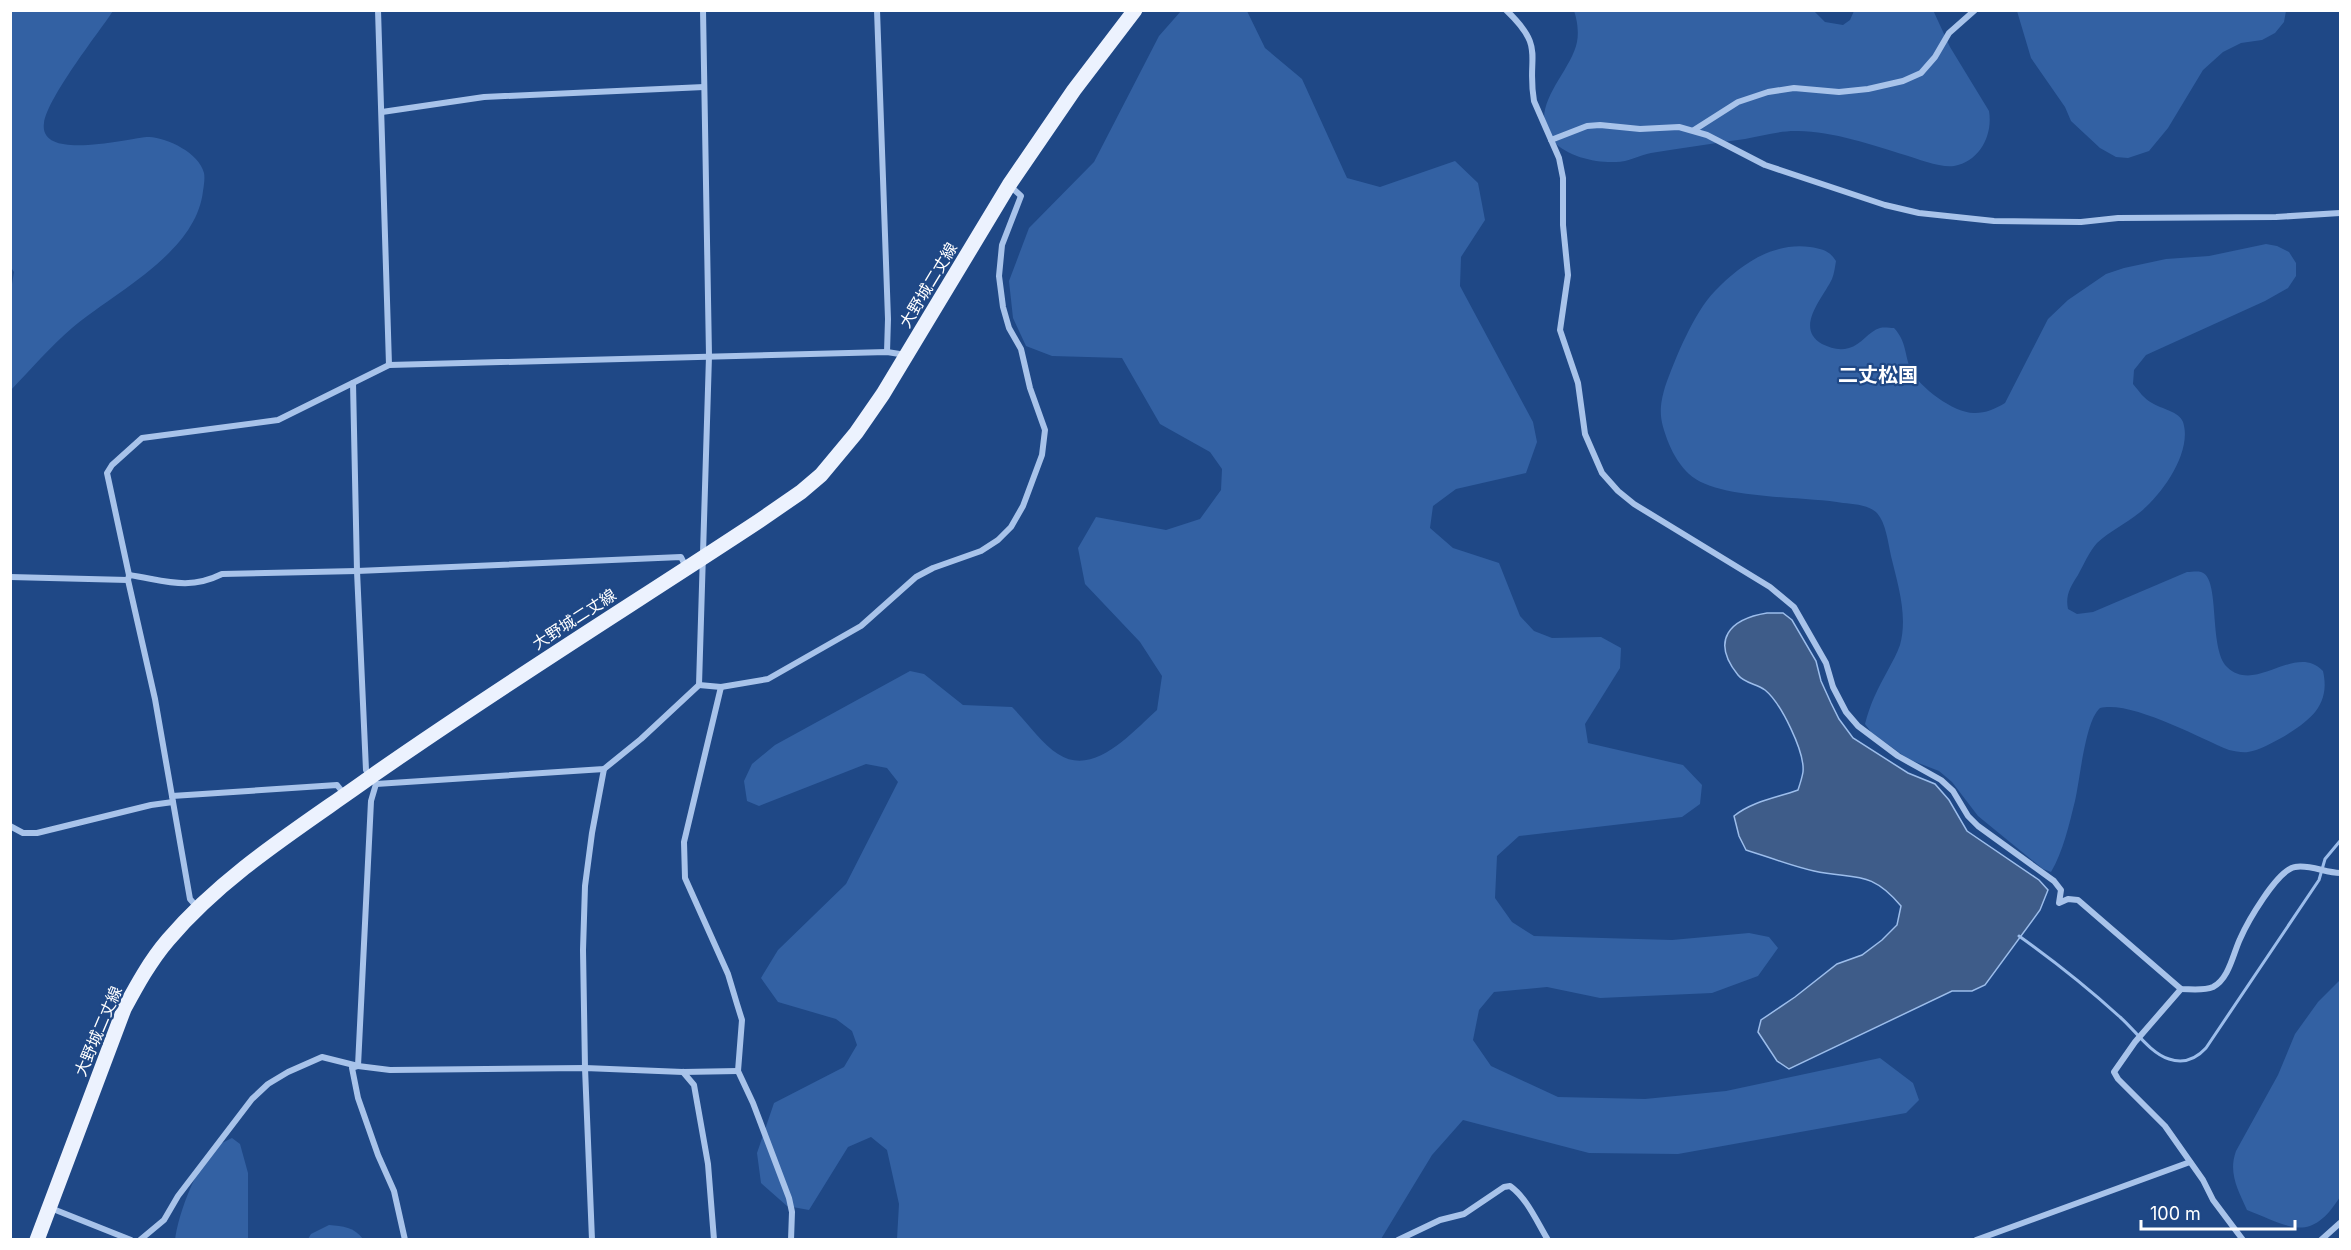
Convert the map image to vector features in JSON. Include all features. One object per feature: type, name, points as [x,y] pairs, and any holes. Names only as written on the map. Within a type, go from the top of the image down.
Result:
[{"type":"main road","name":"大野城二丈線","points":[[37,1239],[124,1009],[142,976],[166,942],[197,908],[244,867],[345,795],[374,780],[490,694],[687,568],[801,492],[820,475],[856,433],[907,355],[1009,185],[1074,90],[1135,10]]},
{"type":"street","points":[[378,10],[389,365]]},
{"type":"street","points":[[374,780],[604,769],[689,697],[699,685],[709,356],[703,10]]},
{"type":"street","points":[[877,10],[888,318],[887,352]]},
{"type":"street","points":[[1506,10],[1526,32],[1530,40],[1533,52],[1534,101],[1558,158],[1563,178],[1563,225],[1568,274],[1560,330],[1578,384],[1585,434],[1602,473],[1618,491],[1634,504],[1770,587],[1794,607],[1826,663],[1833,687],[1842,704],[1858,726],[1898,756],[1941,780],[1953,791],[1968,816],[1978,826],[2054,881],[2061,890],[2059,903],[2068,899],[2078,900],[2181,989],[2202,990],[2214,986],[2227,973],[2241,937],[2267,891],[2283,872],[2294,867],[2302,867],[2340,873]]},
{"type":"street","points":[[1694,130],[1738,102],[1768,92],[1794,88],[1839,92],[1868,89],[1903,81],[1921,73],[1935,57],[1949,33],[1975,10]]},
{"type":"street","points":[[382,112],[484,97],[704,87]]},
{"type":"street","points":[[1551,140],[1587,126],[1600,124],[1640,129],[1679,127],[1694,130],[1765,165],[1805,180],[1885,205],[1956,218],[2081,222],[2118,218],[2276,217],[2340,213]]},
{"type":"street","points":[[699,685],[722,687],[768,680],[861,626],[916,577],[933,568],[981,551],[998,540],[1011,527],[1023,506],[1042,455],[1045,430],[1032,396],[1021,349],[1010,328],[1003,307],[999,276],[1002,245],[1021,196],[1009,185]]},
{"type":"street","points":[[197,908],[190,899],[153,689],[107,473],[112,465],[142,438],[278,420],[389,365],[887,352],[907,355]]},
{"type":"street","points":[[353,382],[357,571],[366,770],[374,780],[371,801],[358,1066]]},
{"type":"street","points":[[10,577],[128,577],[190,584],[211,580],[222,574],[357,571],[681,557],[687,568]]},
{"type":"street","points":[[722,687],[684,842],[685,878],[728,974],[742,1020],[738,1071],[789,1198],[792,1212],[791,1239]]},
{"type":"street","points":[[592,1239],[582,984],[585,886],[604,769]]},
{"type":"street","points":[[10,825],[23,833],[37,833],[173,799],[337,784],[345,795]]},
{"type":"street","points":[[2181,989],[2135,1042],[2114,1072],[2165,1126],[2203,1180],[2213,1200],[2243,1239]]},
{"type":"street","points":[[140,1239],[164,1220],[178,1196],[234,1121],[268,1084],[288,1072],[322,1058],[390,1070],[585,1068],[683,1072],[738,1071]]},
{"type":"street","points":[[358,1066],[352,1068],[358,1098],[378,1155],[394,1191],[405,1239]]},
{"type":"street","points":[[683,1072],[694,1085],[708,1164],[714,1239]]},
{"type":"street","points":[[1976,1239],[2190,1162]]},
{"type":"street","points":[[1398,1239],[1440,1220],[1464,1214],[1504,1187],[1510,1186],[1516,1190],[1548,1239]]},
{"type":"street","points":[[48,1207],[131,1239]]},
{"type":"street","points":[[2321,1239],[2340,1223]]},
{"type":"shaded area","points":[[11,10],[113,11],[54,98],[44,123],[46,135],[55,142],[70,145],[88,145],[149,137],[165,140],[182,148],[196,159],[204,177],[197,213],[186,233],[170,252],[131,285],[72,328],[11,390],[10,296],[14,272],[10,266]]},
{"type":"shaded area","points":[[1933,10],[1950,47],[1989,111],[1989,129],[1983,146],[1971,159],[1954,166],[1930,163],[1865,143],[1808,131],[1776,133],[1651,153],[1620,162],[1608,162],[1583,158],[1566,151],[1553,141],[1546,129],[1544,116],[1547,104],[1577,42],[1574,11],[1814,11],[1825,22],[1843,25],[1850,20],[1854,11]]},
{"type":"shaded area","points":[[2017,10],[2286,11],[2284,22],[2275,33],[2262,40],[2241,43],[2223,52],[2203,70],[2168,128],[2149,151],[2128,158],[2116,157],[2100,148],[2071,121],[2065,107],[2031,58]]},
{"type":"shaded area","points":[[1181,11],[1247,11],[1265,48],[1302,79],[1347,178],[1380,187],[1455,161],[1478,183],[1485,220],[1461,257],[1460,286],[1533,422],[1537,442],[1526,473],[1456,489],[1433,506],[1430,528],[1453,548],[1499,563],[1520,616],[1534,631],[1552,638],[1601,637],[1621,648],[1620,668],[1585,724],[1588,743],[1683,765],[1702,785],[1700,804],[1682,817],[1519,836],[1497,856],[1495,898],[1512,922],[1534,936],[1672,940],[1749,933],[1769,937],[1778,948],[1758,976],[1712,993],[1600,998],[1547,987],[1494,992],[1479,1010],[1473,1040],[1491,1066],[1558,1097],[1645,1099],[1726,1091],[1880,1058],[1913,1083],[1919,1100],[1906,1113],[1678,1154],[1589,1153],[1463,1120],[1432,1155],[1381,1239],[897,1239],[899,1204],[887,1150],[871,1137],[848,1147],[809,1210],[787,1206],[761,1183],[757,1153],[774,1103],[844,1067],[857,1045],[852,1031],[836,1019],[778,1002],[761,978],[778,950],[846,884],[898,782],[887,768],[866,764],[759,806],[747,801],[744,781],[752,764],[775,745],[910,671],[924,674],[963,705],[1012,707],[1046,744],[1058,754],[1072,760],[1085,760],[1112,749],[1157,710],[1162,676],[1140,642],[1085,584],[1078,548],[1096,517],[1166,530],[1200,519],[1221,490],[1222,469],[1210,452],[1160,424],[1122,358],[1052,356],[1026,346],[1013,318],[1009,281],[1029,228],[1094,162],[1159,36]]},
{"type":"shaded area","points":[[2266,244],[2289,252],[2296,263],[2296,276],[2288,288],[2265,301],[2146,355],[2134,370],[2133,384],[2144,397],[2181,418],[2185,434],[2183,446],[2173,472],[2157,496],[2139,513],[2094,547],[2071,587],[2067,604],[2068,609],[2077,614],[2093,612],[2187,572],[2201,572],[2207,577],[2211,586],[2218,645],[2221,658],[2227,667],[2238,674],[2250,675],[2288,664],[2300,662],[2312,664],[2323,671],[2325,683],[2321,703],[2309,718],[2293,731],[2266,746],[2246,752],[2229,750],[2146,714],[2113,707],[2100,708],[2090,725],[2068,829],[2051,872],[2043,869],[1978,816],[1952,782],[1939,771],[1908,759],[1871,732],[1865,724],[1875,696],[1899,648],[1903,623],[1899,589],[1886,533],[1877,513],[1870,508],[1856,504],[1740,493],[1719,489],[1702,482],[1683,468],[1669,444],[1661,416],[1665,387],[1686,336],[1707,300],[1746,264],[1783,248],[1796,246],[1818,248],[1828,252],[1836,261],[1832,279],[1810,321],[1810,330],[1822,344],[1845,349],[1857,344],[1876,330],[1894,328],[1903,343],[1915,377],[1929,391],[1948,404],[1975,413],[1990,410],[2005,403],[2048,319],[2068,300],[2106,274],[2166,259],[2209,256]]},
{"type":"shaded area","points":[[1767,613],[1783,613],[1792,620],[1816,661],[1821,681],[1839,719],[1853,738],[1908,773],[1935,784],[1949,800],[1967,831],[2039,880],[2048,890],[2040,910],[1985,985],[1972,991],[1952,991],[1789,1069],[1777,1061],[1758,1032],[1761,1020],[1837,964],[1862,955],[1882,940],[1897,925],[1901,906],[1890,894],[1871,881],[1805,869],[1746,850],[1739,836],[1734,816],[1757,803],[1798,790],[1803,772],[1803,763],[1796,741],[1778,705],[1765,690],[1738,675],[1726,651],[1725,642],[1734,626],[1743,620]]},
{"type":"shaded area","points":[[2340,980],[2340,1197],[2319,1221],[2299,1228],[2288,1226],[2247,1210],[2235,1181],[2234,1159],[2236,1151],[2278,1075],[2295,1034],[2318,1002]]},
{"type":"shaded area","points":[[232,1138],[240,1144],[248,1173],[248,1239],[175,1240],[180,1216],[197,1175],[211,1152]]},
{"type":"shaded area","points":[[329,1225],[352,1230],[363,1239],[308,1239],[311,1234]]},
{"type":"waterway","points":[[2019,936],[2096,996],[2155,1052],[2169,1059],[2189,1060],[2206,1048],[2319,880],[2325,859],[2340,841]]},
{"type":"district","name":"二丈松国","points":[[1878,375]]}]
